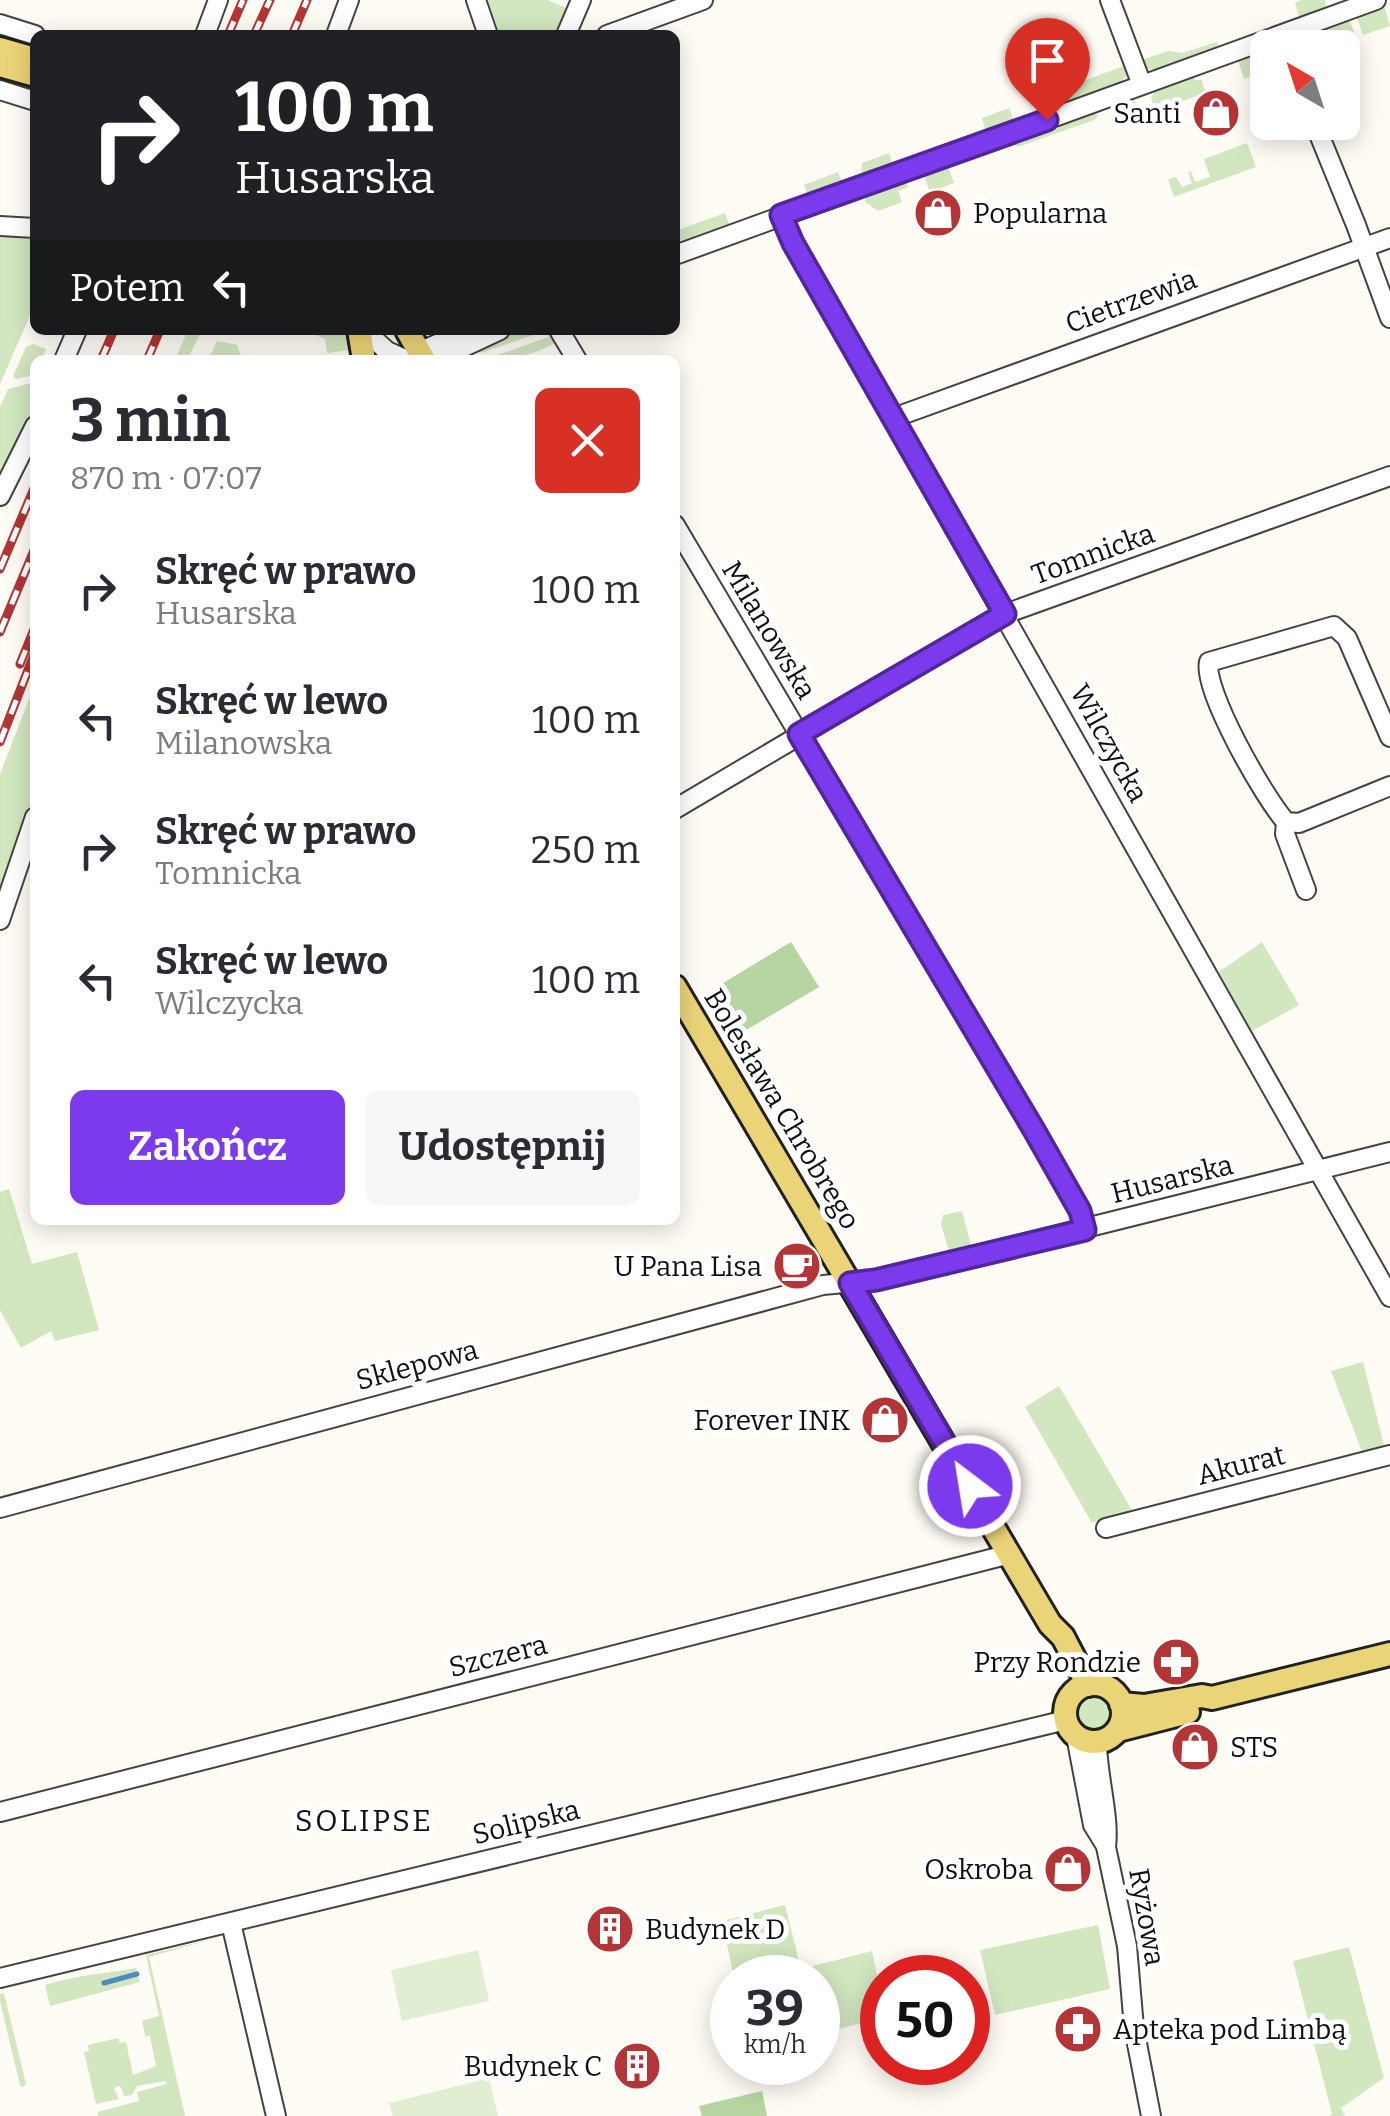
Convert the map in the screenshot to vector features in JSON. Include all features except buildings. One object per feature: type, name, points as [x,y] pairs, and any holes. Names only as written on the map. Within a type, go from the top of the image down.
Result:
[{"type":"main road","points":[[0,49],[30,58]]},
{"type":"main road","points":[[0,65],[30,74]]},
{"type":"main road","name":"Bolesława Chrobrego","points":[[680,996],[1010,1554],[1050,1624],[1049,1636],[1080,1690]]},
{"type":"main road","points":[[1121,1704],[1212,1698],[1390,1654]]},
{"type":"main road","points":[[1118,1730],[1123,1716],[1121,1704],[1109,1688],[1080,1690],[1066,1707],[1080,1733],[1109,1738],[1118,1730],[1206,1706],[1212,1698]]},
{"type":"street","points":[[207,30],[218,0]]},
{"type":"street","points":[[338,30],[349,0]]},
{"type":"street","points":[[476,0],[486,30]]},
{"type":"street","points":[[568,30],[582,0]]},
{"type":"street","points":[[621,30],[703,0]]},
{"type":"street","points":[[1110,0],[1142,85]]},
{"type":"street","points":[[1309,30],[1376,0]]},
{"type":"street","points":[[0,24],[30,33]]},
{"type":"street","points":[[680,253],[1142,85],[1250,52]]},
{"type":"street","points":[[0,90],[30,99]]},
{"type":"street","points":[[1321,140],[1390,318]]},
{"type":"street","name":"Wilczycka","points":[[781,215],[793,243],[1390,1297]]},
{"type":"street","points":[[0,226],[30,228]]},
{"type":"street","name":"Cietrzewia","points":[[893,418],[1390,238]]},
{"type":"street","points":[[368,335],[386,351],[403,355]]},
{"type":"street","points":[[427,355],[460,335]]},
{"type":"street","points":[[431,355],[486,335]]},
{"type":"street","points":[[0,496],[30,436]]},
{"type":"street","name":"Tomnicka","points":[[680,806],[1005,614],[1390,476]]},
{"type":"street","name":"Milanowska","points":[[680,533],[1034,1130],[1080,1211],[1085,1230]]},
{"type":"street","points":[[1292,823],[1238,747],[1208,676],[1209,662],[1334,626],[1347,638],[1390,736]]},
{"type":"street","points":[[1306,890],[1286,834],[1292,823],[1390,786]]},
{"type":"street","points":[[0,920],[26,871]]},
{"type":"street","name":"Husarska","points":[[850,1283],[1085,1230],[1390,1152]]},
{"type":"street","name":"Sklepowa","points":[[0,1508],[823,1285],[850,1283]]},
{"type":"street","name":"Akurat","points":[[1106,1528],[1390,1455]]},
{"type":"street","name":"Szczera","points":[[0,1812],[1010,1554]]},
{"type":"street","name":"Ryżowa","points":[[1080,1733],[1093,1825],[1106,1847],[1127,1946],[1134,2028],[1151,2116]]},
{"type":"street","name":"Solipska","points":[[0,1978],[1080,1733]]},
{"type":"street","points":[[231,1923],[276,2116]]},
{"type":"green space","points":[[488,0],[548,0],[566,8],[556,30],[498,30]]},
{"type":"green space","points":[[1325,0],[1326,7],[1299,17],[1295,2]]},
{"type":"green space","points":[[1385,8],[1390,26],[1363,35],[1357,18]]},
{"type":"green space","points":[[1349,20],[1353,30],[1321,30]]},
{"type":"green space","points":[[1217,42],[1218,46],[1157,69],[1148,69],[1141,60],[1169,51],[1182,53]]},
{"type":"green space","points":[[1250,56],[1250,77],[1244,79],[1238,61]]},
{"type":"green space","points":[[1126,65],[1127,75],[1121,82],[1065,102],[1056,99],[1054,92]]},
{"type":"green space","points":[[1193,77],[1202,80],[1205,93],[1155,111],[1151,98],[1154,92]]},
{"type":"green space","points":[[1131,100],[1138,103],[1143,116],[1118,124],[1113,106]]},
{"type":"green space","points":[[1009,108],[1014,121],[986,131],[982,118]]},
{"type":"green space","points":[[1096,113],[1094,120],[1018,147],[1014,145]]},
{"type":"green space","points":[[1247,143],[1256,167],[1174,197],[1168,179],[1176,177],[1182,187],[1192,183],[1188,172],[1191,171],[1195,182],[1210,177],[1204,159]]},
{"type":"green space","points":[[889,153],[893,165],[861,176],[862,163]]},
{"type":"green space","points":[[948,167],[954,183],[930,192],[924,176]]},
{"type":"green space","points":[[838,172],[842,183],[808,196],[804,185]]},
{"type":"green space","points":[[905,182],[909,187],[898,191],[902,202],[878,211],[865,202],[865,197]]},
{"type":"green space","points":[[725,213],[729,224],[680,242],[680,229]]},
{"type":"green space","points":[[0,236],[30,237],[30,315],[0,384]]},
{"type":"green space","points":[[186,335],[200,335],[190,355],[177,355]]},
{"type":"green space","points":[[316,335],[346,335],[351,350],[327,353],[325,339]]},
{"type":"green space","points":[[506,335],[533,335],[481,353],[477,348]]},
{"type":"green space","points":[[551,336],[555,343],[523,355],[498,355]]},
{"type":"green space","points":[[217,341],[237,345],[240,355],[210,355]]},
{"type":"green space","points":[[33,344],[46,349],[44,355],[30,355],[30,376],[16,379],[13,376],[26,347]]},
{"type":"green space","points":[[30,383],[30,415],[0,478],[0,407],[8,389]]},
{"type":"green space","points":[[30,697],[30,814],[0,895],[0,774]]},
{"type":"green space","points":[[791,942],[819,987],[731,1039],[705,994]]},
{"type":"green space","points":[[1262,942],[1299,1005],[1252,1031],[1219,972]]},
{"type":"green space","points":[[9,1189],[32,1264],[77,1252],[99,1330],[55,1341],[51,1331],[21,1348],[0,1310],[0,1192]]},
{"type":"green space","points":[[962,1211],[971,1245],[949,1251],[941,1224],[943,1215]]},
{"type":"green space","points":[[1363,1362],[1385,1449],[1363,1454],[1331,1371]]},
{"type":"green space","points":[[1059,1386],[1133,1512],[1092,1523],[1025,1407]]},
{"type":"green space","points":[[1094,1696],[1106,1701],[1111,1713],[1106,1725],[1094,1730],[1082,1725],[1077,1713],[1082,1701]]},
{"type":"green space","points":[[785,1905],[798,1955],[729,1955],[722,1921]]},
{"type":"green space","points":[[1098,1925],[1110,1989],[995,2015],[990,1993],[990,1955],[981,1955],[980,1950]]},
{"type":"green space","points":[[216,1938],[149,1957],[185,2116],[98,2116],[98,2112],[139,2101],[137,2092],[167,2084],[166,2081],[137,2086],[132,2095],[124,2096],[117,2086],[114,2089],[119,2099],[96,2104],[84,2052],[89,2051],[88,2045],[118,2038],[120,2043],[126,2042],[133,2075],[156,2066],[150,2036],[145,2036],[142,2021],[159,2016],[146,1955]]},
{"type":"green space","points":[[1349,1947],[1384,2078],[1341,2108],[1345,2116],[1329,2116],[1332,2114],[1293,1961]]},
{"type":"green space","points":[[478,1950],[489,2001],[402,2021],[391,1970]]},
{"type":"green space","points":[[872,1951],[873,1955],[860,1955],[860,2024],[840,2028],[840,1959]]},
{"type":"green space","points":[[136,1968],[140,1982],[50,2006],[45,1985]]},
{"type":"green space","points":[[4,1993],[26,2084],[23,2087],[0,2001],[0,1994]]},
{"type":"green space","points":[[489,2078],[498,2116],[393,2116],[389,2103]]},
{"type":"green space","points":[[762,2091],[767,2116],[702,2116],[699,2106]]},
{"type":"waterway","points":[[104,1983],[137,1974]]},
{"type":"railway","points":[[230,30],[243,0]]},
{"type":"railway","points":[[256,30],[270,0]]},
{"type":"railway","points":[[294,30],[307,0]]},
{"type":"railway","points":[[103,355],[112,335]]},
{"type":"railway","points":[[149,355],[158,335]]},
{"type":"railway","points":[[0,569],[30,498]]},
{"type":"railway","points":[[0,632],[30,560]]},
{"type":"railway","points":[[20,664],[30,639]]},
{"type":"railway","points":[[0,742],[30,665]]},
{"type":"place","name":"Santi","points":[[1216,113]]},
{"type":"place","name":"Popularna","points":[[938,213]]},
{"type":"place","name":"U Pana Lisa","points":[[797,1266]]},
{"type":"place","name":"Forever INK","points":[[885,1420]]},
{"type":"place","name":"Przy Rondzie","points":[[1176,1662]]},
{"type":"place","name":"STS","points":[[1195,1747]]},
{"type":"place","name":"Oskroba","points":[[1068,1869]]},
{"type":"place","name":"Budynek D","points":[[610,1929]]},
{"type":"place","name":"Apteka pod Limbą","points":[[1078,2029]]},
{"type":"place","name":"Budynek C","points":[[637,2066]]},
{"type":"district","name":"SOLIPSE","points":[[364,1821]]},
{"type":"route","points":[[970,1486],[850,1283],[1085,1230],[1080,1211],[1034,1130],[799,734],[1005,614],[793,243],[781,215],[1047,120]]}]
